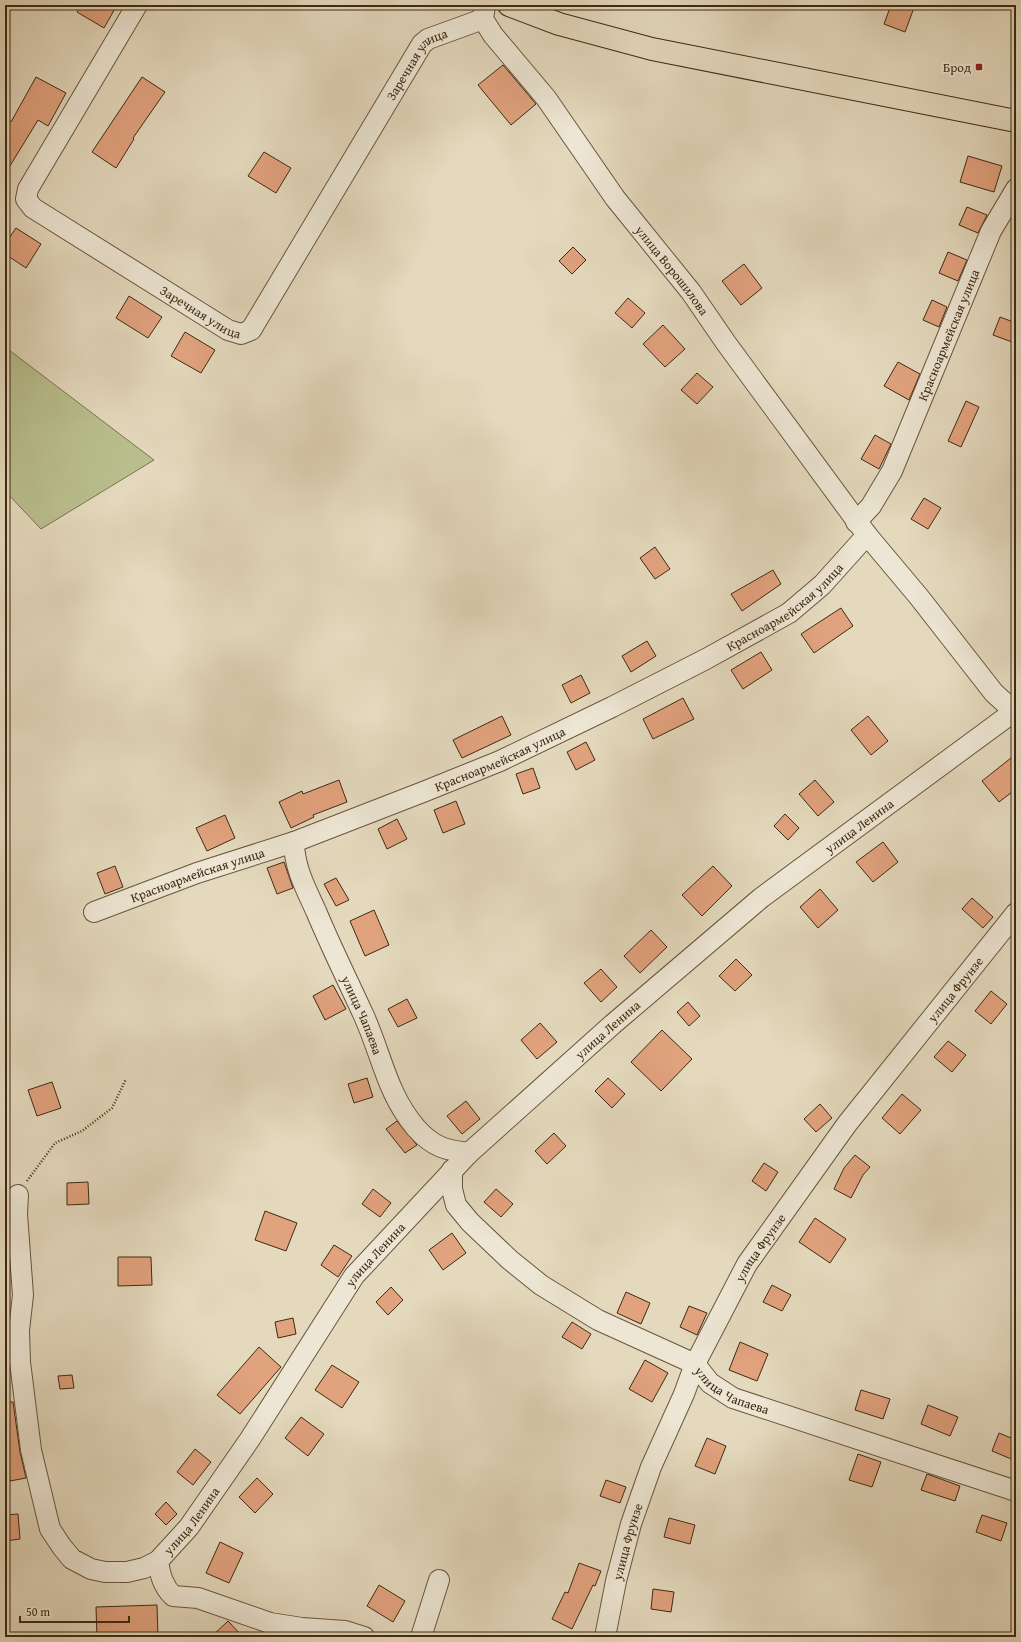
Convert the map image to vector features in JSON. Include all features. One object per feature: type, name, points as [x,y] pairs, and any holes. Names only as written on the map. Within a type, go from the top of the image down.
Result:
[{"type":"main road","points":[[509,5],[559,24],[652,49],[1016,121]]},
{"type":"street","name":"Заречная улица","points":[[137,5],[28,189],[26,199],[33,208],[53,221],[228,330],[241,334],[252,330],[422,44],[428,39],[484,12]]},
{"type":"street","name":"улица Ворошилова","points":[[484,12],[494,35],[546,98],[615,198],[691,292],[730,350],[862,528],[919,597],[994,693],[1015,711]]},
{"type":"street","name":"Красноармейская улица","points":[[94,912],[198,873],[294,842],[500,761],[612,708],[706,659],[789,612],[806,600],[839,568],[862,528],[871,506],[892,471],[991,231],[1016,189]]},
{"type":"street","name":"улица Ленина","points":[[18,1195],[17,1214],[23,1295],[19,1330],[20,1362],[31,1450],[50,1529],[72,1559],[91,1569],[105,1572],[126,1572],[144,1568],[158,1561],[188,1527],[250,1439],[354,1276],[469,1153],[613,1024],[761,898],[1015,711]]},
{"type":"street","name":"улица Чапаева","points":[[294,842],[294,856],[304,884],[364,1017],[397,1103],[416,1128],[432,1144],[449,1151],[469,1153]]},
{"type":"street","name":"улица Фрунзе","points":[[605,1637],[616,1582],[631,1524],[651,1467],[684,1394],[695,1364],[747,1264],[785,1208],[847,1124],[1016,913]]},
{"type":"street","name":"улица Чапаева","points":[[452,1170],[452,1189],[456,1205],[470,1222],[510,1260],[541,1285],[598,1320],[695,1364],[710,1383],[733,1398],[1016,1492]]},
{"type":"street","points":[[158,1561],[160,1576],[166,1589],[173,1596],[198,1598],[270,1623],[302,1628],[345,1631],[364,1637]]},
{"type":"street","points":[[421,1637],[439,1580]]},
{"type":"path","points":[[18,1195],[55,1143],[82,1131],[112,1108],[126,1079]]},
{"type":"green space","points":[[5,347],[154,460],[41,529],[5,491]]},
{"type":"building","points":[[81,5],[117,5],[104,28],[77,12]]},
{"type":"building","points":[[891,5],[915,5],[905,32],[884,24]]},
{"type":"building","points":[[503,65],[536,104],[511,125],[478,85]]},
{"type":"building","points":[[36,77],[66,93],[48,126],[38,120],[5,174],[5,118],[11,122]]},
{"type":"building","points":[[142,77],[165,92],[133,138],[134,139],[116,168],[92,152]]},
{"type":"building","points":[[264,152],[291,168],[276,193],[248,176]]},
{"type":"building","points":[[968,156],[1002,166],[994,192],[960,182]]},
{"type":"building","points":[[967,207],[987,215],[978,233],[959,225]]},
{"type":"building","points":[[16,228],[41,244],[26,268],[5,254],[5,244]]},
{"type":"building","points":[[573,247],[586,260],[572,274],[559,261]]},
{"type":"building","points":[[948,252],[967,260],[958,281],[939,273]]},
{"type":"building","points":[[744,264],[762,288],[741,305],[722,281]]},
{"type":"building","points":[[129,296],[162,317],[148,338],[116,318]]},
{"type":"building","points":[[628,298],[645,313],[632,328],[615,313]]},
{"type":"building","points":[[932,300],[947,307],[939,327],[923,320]]},
{"type":"building","points":[[1000,317],[1016,323],[1016,331],[1012,342],[993,335]]},
{"type":"building","points":[[663,325],[685,349],[665,367],[643,344]]},
{"type":"building","points":[[185,332],[215,350],[201,373],[171,356]]},
{"type":"building","points":[[898,362],[920,374],[909,400],[884,386]]},
{"type":"building","points":[[697,373],[713,387],[697,404],[681,390]]},
{"type":"building","points":[[966,401],[979,407],[961,447],[948,441]]},
{"type":"building","points":[[875,435],[891,444],[879,469],[861,459]]},
{"type":"building","points":[[924,498],[941,508],[928,529],[911,519]]},
{"type":"building","points":[[655,547],[670,569],[655,579],[640,558]]},
{"type":"building","points":[[773,570],[781,584],[742,611],[731,594]]},
{"type":"building","points":[[841,608],[853,626],[814,653],[801,634]]},
{"type":"building","points":[[647,641],[656,656],[631,672],[622,656]]},
{"type":"building","points":[[761,652],[772,670],[743,689],[731,670]]},
{"type":"building","points":[[581,675],[590,693],[571,703],[562,685]]},
{"type":"building","points":[[683,698],[694,719],[653,739],[643,719]]},
{"type":"building","points":[[502,716],[511,735],[462,758],[453,740]]},
{"type":"building","points":[[868,716],[888,741],[871,755],[851,730]]},
{"type":"building","points":[[586,742],[595,760],[576,770],[567,752]]},
{"type":"building","points":[[1016,754],[1016,789],[999,802],[982,781]]},
{"type":"building","points":[[533,768],[540,788],[523,794],[516,774]]},
{"type":"building","points":[[339,780],[347,802],[313,815],[314,817],[291,828],[279,802],[302,791],[303,794]]},
{"type":"building","points":[[815,780],[834,802],[818,816],[799,794]]},
{"type":"building","points":[[456,801],[465,824],[443,833],[434,810]]},
{"type":"building","points":[[785,814],[799,828],[788,840],[774,826]]},
{"type":"building","points":[[225,815],[235,838],[207,851],[196,828]]},
{"type":"building","points":[[397,819],[407,839],[387,849],[378,829]]},
{"type":"building","points":[[883,842],[898,862],[873,882],[856,862]]},
{"type":"building","points":[[284,862],[293,888],[277,894],[267,868]]},
{"type":"building","points":[[115,866],[123,887],[105,894],[97,873]]},
{"type":"building","points":[[713,866],[732,886],[702,916],[682,895]]},
{"type":"building","points":[[336,878],[349,900],[336,906],[324,884]]},
{"type":"building","points":[[820,889],[838,910],[818,928],[800,907]]},
{"type":"building","points":[[972,898],[993,917],[983,928],[962,909]]},
{"type":"building","points":[[374,910],[389,945],[365,956],[350,921]]},
{"type":"building","points":[[651,930],[667,947],[640,973],[624,956]]},
{"type":"building","points":[[736,959],[752,975],[735,991],[719,976]]},
{"type":"building","points":[[601,969],[617,987],[601,1002],[584,983]]},
{"type":"building","points":[[333,985],[346,1009],[325,1020],[313,996]]},
{"type":"building","points":[[991,991],[1007,1004],[991,1024],[975,1011]]},
{"type":"building","points":[[407,999],[417,1018],[398,1027],[388,1009]]},
{"type":"building","points":[[688,1002],[700,1016],[689,1026],[677,1012]]},
{"type":"building","points":[[540,1023],[557,1042],[537,1059],[521,1040]]},
{"type":"building","points":[[662,1030],[692,1059],[661,1091],[631,1062]]},
{"type":"building","points":[[948,1041],[966,1055],[952,1072],[934,1057]]},
{"type":"building","points":[[367,1078],[373,1097],[354,1103],[348,1084]]},
{"type":"building","points":[[608,1078],[625,1094],[612,1108],[595,1091]]},
{"type":"building","points":[[52,1082],[61,1108],[37,1116],[28,1090]]},
{"type":"building","points":[[902,1094],[921,1110],[900,1134],[882,1118]]},
{"type":"building","points":[[466,1101],[480,1119],[462,1134],[447,1116]]},
{"type":"building","points":[[820,1104],[832,1118],[816,1132],[804,1119]]},
{"type":"building","points":[[397,1121],[417,1145],[405,1153],[386,1129]]},
{"type":"building","points":[[554,1133],[566,1146],[547,1164],[535,1151]]},
{"type":"building","points":[[855,1155],[870,1167],[863,1175],[851,1198],[834,1189],[844,1168]]},
{"type":"building","points":[[764,1163],[778,1172],[766,1191],[752,1181]]},
{"type":"building","points":[[88,1182],[89,1204],[67,1205],[67,1183]]},
{"type":"building","points":[[373,1189],[391,1203],[380,1217],[362,1204]]},
{"type":"building","points":[[496,1189],[513,1204],[501,1217],[484,1202]]},
{"type":"building","points":[[265,1211],[297,1223],[286,1251],[255,1240]]},
{"type":"building","points":[[815,1218],[846,1239],[830,1263],[799,1242]]},
{"type":"building","points":[[452,1233],[466,1253],[443,1270],[429,1250]]},
{"type":"building","points":[[334,1245],[352,1256],[338,1277],[321,1265]]},
{"type":"building","points":[[118,1257],[151,1257],[152,1285],[118,1286]]},
{"type":"building","points":[[772,1285],[791,1295],[782,1311],[763,1302]]},
{"type":"building","points":[[391,1287],[403,1300],[388,1315],[376,1302]]},
{"type":"building","points":[[626,1292],[650,1303],[641,1324],[617,1313]]},
{"type":"building","points":[[689,1306],[707,1313],[697,1335],[680,1327]]},
{"type":"building","points":[[293,1318],[296,1334],[278,1338],[275,1322]]},
{"type":"building","points":[[572,1322],[591,1334],[582,1349],[562,1337]]},
{"type":"building","points":[[740,1342],[768,1354],[757,1381],[729,1370]]},
{"type":"building","points":[[259,1347],[281,1367],[240,1414],[217,1395]]},
{"type":"building","points":[[645,1360],[668,1373],[652,1402],[629,1389]]},
{"type":"building","points":[[332,1365],[359,1382],[342,1408],[315,1390]]},
{"type":"building","points":[[72,1375],[74,1388],[60,1389],[58,1376]]},
{"type":"building","points":[[861,1390],[890,1399],[883,1419],[855,1410]]},
{"type":"building","points":[[5,1402],[13,1402],[20,1452],[26,1478],[10,1481],[5,1446]]},
{"type":"building","points":[[928,1405],[958,1417],[950,1436],[921,1424]]},
{"type":"building","points":[[301,1417],[324,1434],[308,1456],[285,1438]]},
{"type":"building","points":[[999,1433],[1016,1440],[1016,1461],[992,1451]]},
{"type":"building","points":[[707,1438],[726,1446],[715,1474],[695,1466]]},
{"type":"building","points":[[195,1449],[211,1462],[193,1485],[177,1472]]},
{"type":"building","points":[[858,1454],[881,1462],[872,1487],[849,1480]]},
{"type":"building","points":[[927,1474],[960,1486],[955,1501],[921,1490]]},
{"type":"building","points":[[257,1478],[273,1494],[255,1513],[239,1497]]},
{"type":"building","points":[[606,1480],[626,1487],[620,1503],[600,1496]]},
{"type":"building","points":[[166,1502],[177,1514],[166,1525],[155,1514]]},
{"type":"building","points":[[18,1514],[20,1539],[5,1541],[5,1515]]},
{"type":"building","points":[[982,1515],[1007,1523],[1001,1541],[976,1532]]},
{"type":"building","points":[[669,1518],[695,1525],[690,1544],[664,1537]]},
{"type":"building","points":[[220,1542],[243,1553],[229,1583],[206,1573]]},
{"type":"building","points":[[579,1563],[601,1571],[595,1586],[593,1585],[572,1629],[552,1619],[565,1592],[568,1593]]},
{"type":"building","points":[[379,1585],[405,1601],[393,1622],[367,1606]]},
{"type":"building","points":[[653,1589],[674,1592],[671,1612],[651,1609]]},
{"type":"building","points":[[157,1605],[158,1637],[97,1637],[96,1607]]},
{"type":"building","points":[[228,1621],[243,1637],[211,1637]]},
{"type":"place","name":"Брод","points":[[979,67]]}]
